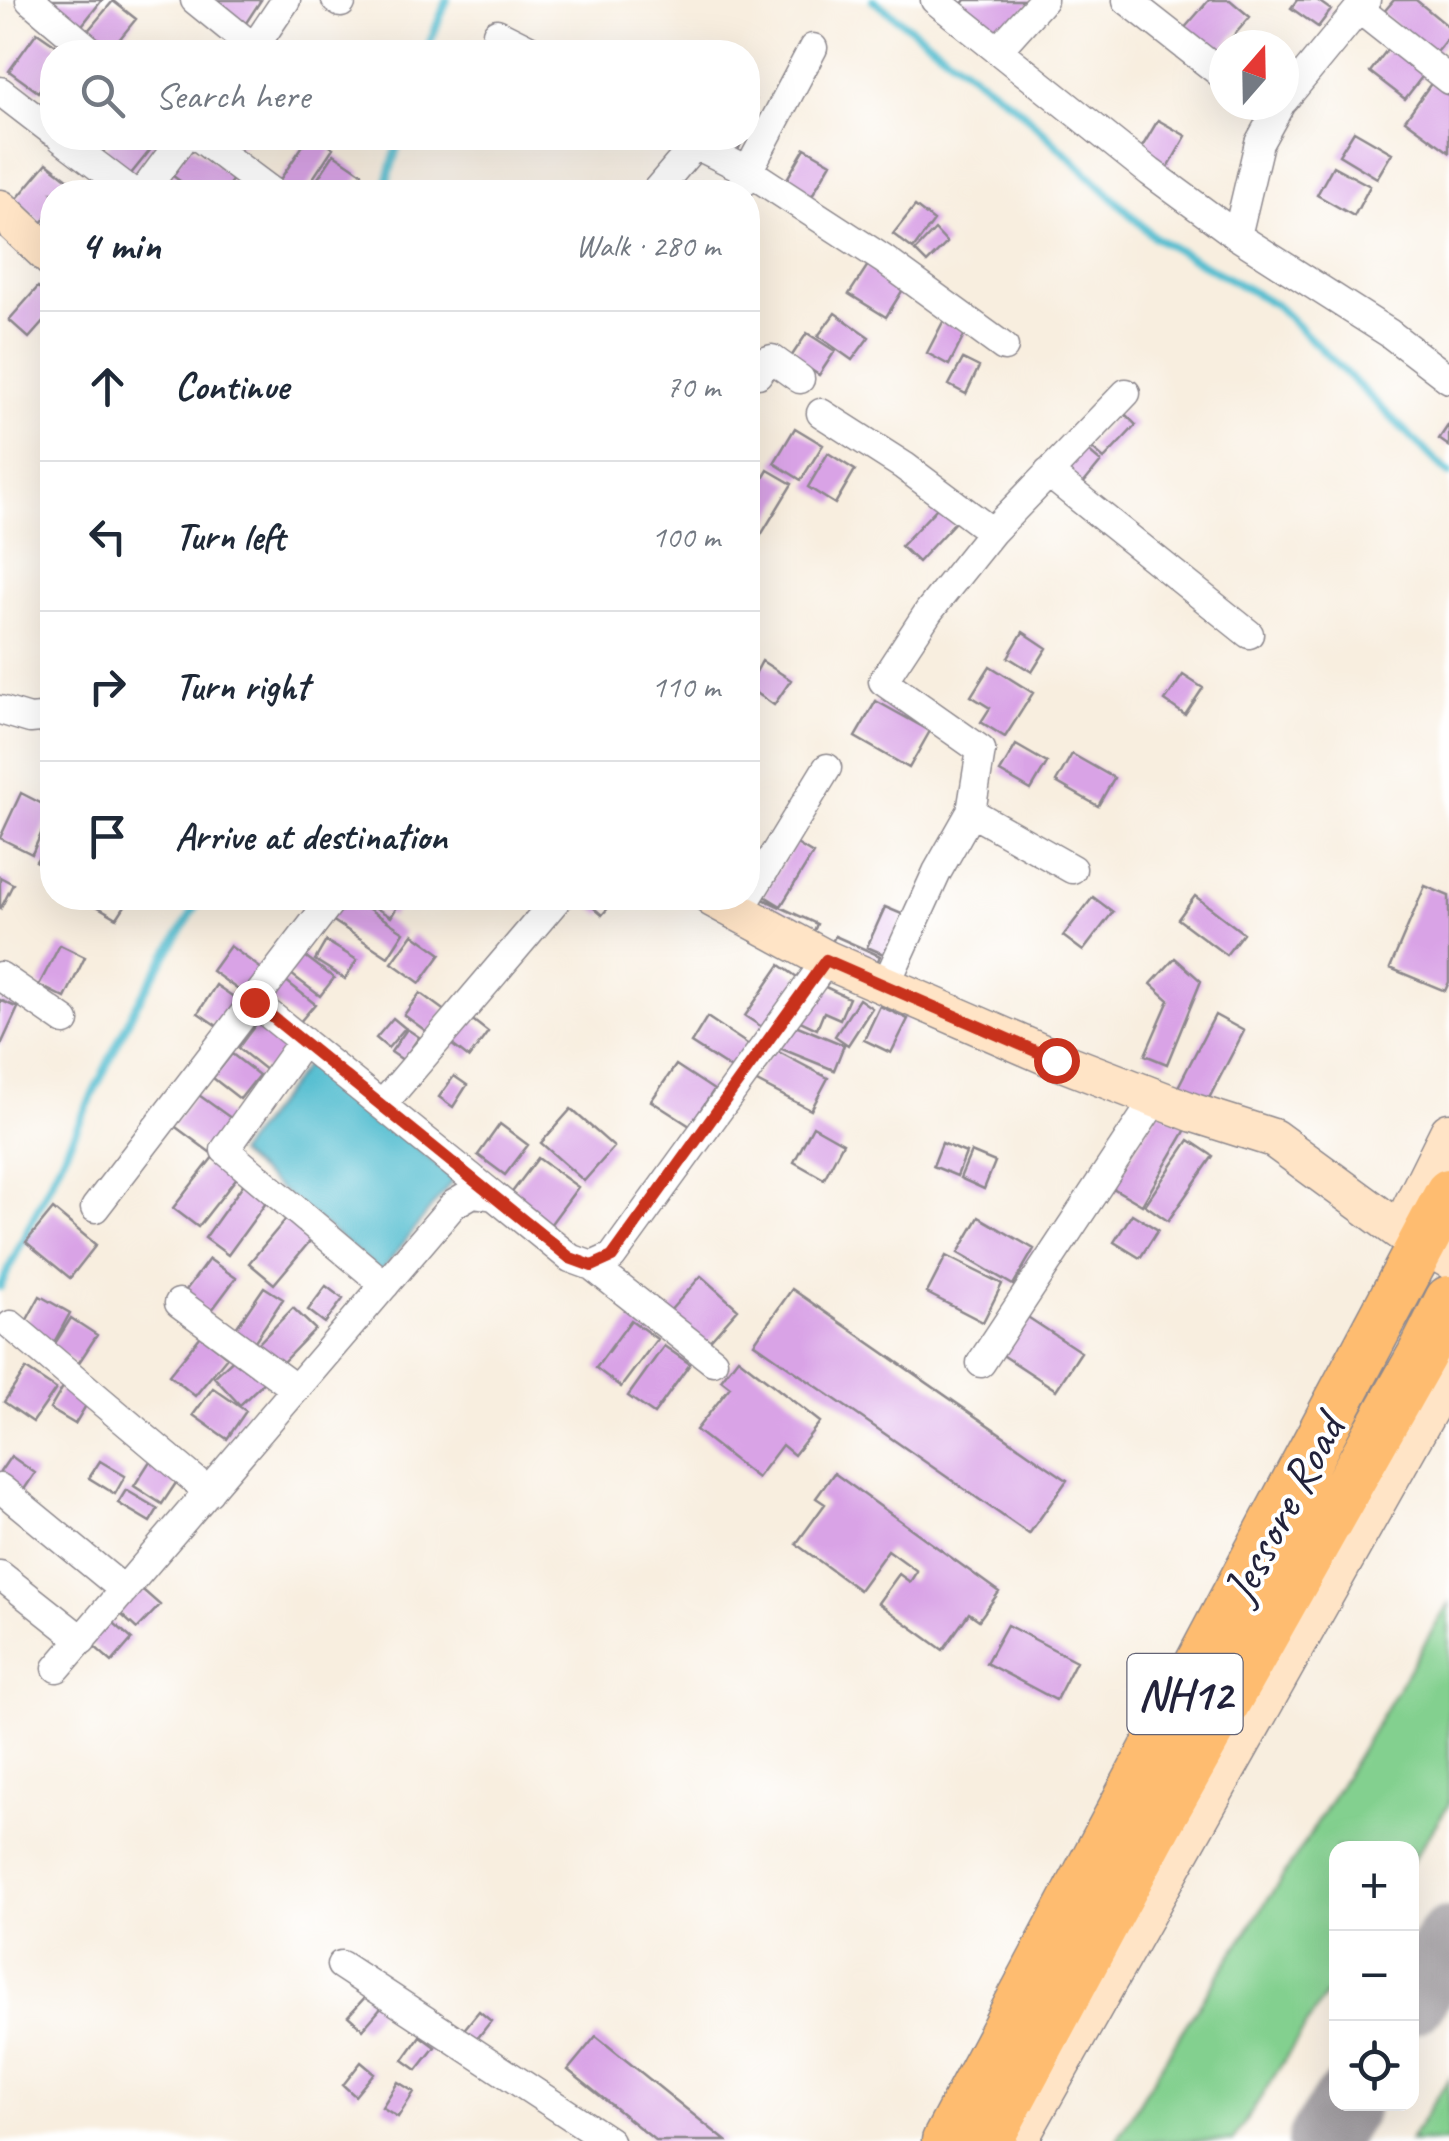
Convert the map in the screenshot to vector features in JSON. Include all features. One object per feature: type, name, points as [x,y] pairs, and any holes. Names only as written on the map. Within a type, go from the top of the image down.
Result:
[{"type":"highway","name":"Jessore Road","points":[[946,2141],[1449,1193]]},
{"type":"highway","name":"NH12","points":[[988,2141],[1162,1816],[1445,1326]]},
{"type":"street","points":[[30,0],[78,40]]},
{"type":"street","points":[[195,0],[242,40]]},
{"type":"street","points":[[262,40],[286,0]]},
{"type":"street","points":[[935,0],[1150,172],[1237,236],[1389,333],[1449,379]]},
{"type":"street","points":[[998,50],[1043,0]]},
{"type":"street","points":[[1127,0],[1209,64]]},
{"type":"street","points":[[1299,78],[1363,5],[1449,80]]},
{"type":"street","points":[[496,33],[511,40]]},
{"type":"street","points":[[760,149],[812,48]]},
{"type":"street","points":[[0,90],[40,122]]},
{"type":"street","points":[[1237,236],[1259,143],[1268,120]]},
{"type":"street","points":[[77,150],[116,180]]},
{"type":"street","points":[[151,180],[174,150]]},
{"type":"street","points":[[216,150],[256,180]]},
{"type":"street","points":[[663,180],[682,150]]},
{"type":"street","points":[[700,150],[740,180]]},
{"type":"street","points":[[744,180],[759,150]]},
{"type":"street","points":[[760,191],[883,259],[1004,346]]},
{"type":"street","points":[[0,210],[40,247]]},
{"type":"street","points":[[760,371],[772,359],[800,378]]},
{"type":"street","points":[[885,986],[937,872],[971,812],[982,750],[883,681],[928,610],[992,532],[1126,393]]},
{"type":"street","points":[[821,413],[904,466],[992,532]]},
{"type":"street","points":[[1048,473],[1249,634]]},
{"type":"street","points":[[0,710],[40,718]]},
{"type":"street","points":[[760,858],[827,768]]},
{"type":"street","points":[[971,812],[1072,869]]},
{"type":"street","points":[[95,1208],[325,910]]},
{"type":"street","points":[[382,1105],[548,910]]},
{"type":"street","points":[[737,910],[826,960],[885,986],[1156,1098],[1273,1138],[1424,1245],[1449,1132]]},
{"type":"street","points":[[592,1266],[612,1257],[826,960]]},
{"type":"street","points":[[0,976],[66,1021]]},
{"type":"street","points":[[254,1002],[570,1258],[592,1266],[713,1361]]},
{"type":"street","points":[[302,1041],[225,1150],[385,1284]]},
{"type":"street","points":[[981,1363],[1156,1098]]},
{"type":"street","points":[[57,1668],[454,1204],[473,1193],[494,1196]]},
{"type":"street","points":[[179,1303],[296,1388]]},
{"type":"street","points":[[11,1326],[208,1492]]},
{"type":"street","points":[[1018,2141],[1449,1373]]},
{"type":"street","points":[[0,1488],[124,1590]]},
{"type":"street","points":[[0,1576],[82,1640]]},
{"type":"street","points":[[342,1966],[594,2137]]},
{"type":"green space","points":[[1449,1603],[1449,1804],[1419,1851],[1419,1841],[1329,1841],[1329,1990],[1233,2141],[1116,2141],[1182,2031],[1306,1841]]},
{"type":"green space","points":[[1449,2078],[1449,2141],[1409,2141]]},
{"type":"water","points":[[311,1058],[454,1179],[381,1272],[237,1154]]},
{"type":"building","points":[[50,0],[102,0],[79,29]]},
{"type":"building","points":[[219,0],[261,0],[244,26],[216,4]]},
{"type":"building","points":[[965,0],[1033,0],[996,39],[961,5]]},
{"type":"building","points":[[1209,0],[1230,0],[1250,17],[1239,30],[1209,30],[1209,54],[1182,31]]},
{"type":"building","points":[[1297,0],[1317,0],[1331,10],[1318,27],[1291,8]]},
{"type":"building","points":[[1394,0],[1416,0],[1449,27],[1449,36],[1433,56],[1382,14]]},
{"type":"building","points":[[113,1],[136,19],[119,40],[94,40],[86,33]]},
{"type":"building","points":[[37,32],[49,40],[40,40],[38,92],[9,71]]},
{"type":"building","points":[[1393,42],[1428,69],[1405,99],[1370,72]]},
{"type":"building","points":[[1437,75],[1449,84],[1449,152],[1405,120]]},
{"type":"building","points":[[1158,120],[1186,136],[1167,169],[1139,152]]},
{"type":"building","points":[[1354,131],[1392,153],[1377,178],[1339,155]]},
{"type":"building","points":[[805,148],[831,163],[807,204],[781,189]]},
{"type":"building","points":[[104,150],[150,150],[126,180],[98,158]]},
{"type":"building","points":[[186,150],[197,150],[234,178],[179,180],[169,173]]},
{"type":"building","points":[[300,150],[332,150],[312,180],[280,180]]},
{"type":"building","points":[[719,150],[738,150],[734,161],[717,155]]},
{"type":"building","points":[[334,154],[362,173],[357,180],[317,180]]},
{"type":"building","points":[[47,163],[69,180],[40,180],[40,221],[15,201]]},
{"type":"building","points":[[1333,166],[1370,186],[1354,216],[1317,195]]},
{"type":"building","points":[[915,206],[934,221],[913,249],[893,234]]},
{"type":"building","points":[[935,230],[947,243],[927,263],[915,251]]},
{"type":"building","points":[[868,265],[904,288],[886,317],[849,294]]},
{"type":"building","points":[[40,289],[40,326],[29,338],[9,320]]},
{"type":"building","points":[[835,313],[869,337],[852,360],[818,336]]},
{"type":"building","points":[[944,320],[966,332],[949,365],[927,353]]},
{"type":"building","points":[[807,333],[835,351],[819,375],[791,357]]},
{"type":"building","points":[[963,359],[979,367],[966,394],[949,385]]},
{"type":"building","points":[[1122,411],[1136,425],[1104,459],[1089,446]]},
{"type":"building","points":[[1449,424],[1449,446],[1439,439]]},
{"type":"building","points":[[795,428],[823,445],[801,480],[774,463]]},
{"type":"building","points":[[1082,446],[1101,462],[1078,490],[1059,474]]},
{"type":"building","points":[[828,453],[855,470],[835,504],[808,487]]},
{"type":"building","points":[[768,470],[792,484],[761,535],[760,534],[760,484]]},
{"type":"building","points":[[939,506],[955,522],[918,562],[901,546]]},
{"type":"building","points":[[1023,632],[1047,648],[1032,672],[1008,657]]},
{"type":"building","points":[[762,661],[791,680],[774,705],[760,695]]},
{"type":"building","points":[[990,666],[1033,693],[1005,737],[981,722],[990,708],[971,696]]},
{"type":"building","points":[[1183,675],[1203,688],[1185,715],[1165,701]]},
{"type":"building","points":[[876,701],[930,731],[909,768],[855,737]]},
{"type":"building","points":[[1016,745],[1047,763],[1031,790],[1000,772]]},
{"type":"building","points":[[1072,754],[1114,778],[1098,806],[1056,782]]},
{"type":"building","points":[[21,793],[40,803],[40,836],[32,854],[0,838]]},
{"type":"building","points":[[795,843],[813,854],[781,906],[763,895]]},
{"type":"building","points":[[0,877],[13,884],[0,910]]},
{"type":"building","points":[[1425,886],[1449,896],[1449,982],[1445,991],[1390,968]]},
{"type":"building","points":[[1195,896],[1243,933],[1226,955],[1178,919]]},
{"type":"building","points":[[1093,897],[1113,912],[1083,951],[1063,936]]},
{"type":"building","points":[[763,899],[817,924],[810,940],[756,914]]},
{"type":"building","points":[[885,907],[904,915],[886,955],[867,947]]},
{"type":"building","points":[[103,910],[122,910],[117,918]]},
{"type":"building","points":[[330,910],[370,910],[404,932],[388,957],[326,916]]},
{"type":"building","points":[[413,934],[441,954],[420,983],[392,963]]},
{"type":"building","points":[[835,936],[880,956],[872,974],[827,953]]},
{"type":"building","points":[[326,941],[357,960],[345,979],[315,960]]},
{"type":"building","points":[[60,945],[85,957],[65,998],[39,985]]},
{"type":"building","points":[[230,946],[266,972],[248,997],[212,971]]},
{"type":"building","points":[[301,953],[334,978],[320,996],[287,971]]},
{"type":"building","points":[[1175,958],[1201,981],[1167,1064],[1145,1055],[1169,1000],[1151,984]]},
{"type":"building","points":[[780,965],[800,979],[765,1029],[745,1016]]},
{"type":"building","points":[[285,980],[315,1004],[299,1023],[269,999]]},
{"type":"building","points":[[817,983],[849,998],[840,1019],[824,1012],[817,1029],[800,1021]]},
{"type":"building","points":[[216,985],[244,1004],[226,1032],[198,1013]]},
{"type":"building","points":[[420,993],[446,1012],[430,1034],[404,1015]]},
{"type":"building","points":[[859,999],[872,1008],[848,1045],[835,1036]]},
{"type":"building","points":[[0,1000],[18,1008],[0,1047]]},
{"type":"building","points":[[880,1006],[908,1019],[891,1053],[864,1040]]},
{"type":"building","points":[[461,1011],[488,1032],[469,1058],[442,1037]]},
{"type":"building","points":[[1215,1015],[1244,1031],[1207,1102],[1178,1087]]},
{"type":"building","points":[[262,1016],[292,1040],[267,1071],[238,1048]]},
{"type":"building","points":[[707,1017],[749,1045],[733,1070],[691,1043]]},
{"type":"building","points":[[393,1018],[405,1028],[388,1048],[376,1038]]},
{"type":"building","points":[[788,1022],[844,1045],[834,1070],[777,1047]]},
{"type":"building","points":[[407,1029],[419,1037],[403,1060],[391,1052]]},
{"type":"building","points":[[773,1049],[828,1078],[811,1110],[755,1081]]},
{"type":"building","points":[[232,1054],[259,1075],[240,1099],[213,1078]]},
{"type":"building","points":[[676,1065],[714,1090],[690,1126],[651,1101]]},
{"type":"building","points":[[454,1076],[467,1085],[453,1107],[439,1097]]},
{"type":"building","points":[[196,1093],[235,1121],[211,1153],[173,1125]]},
{"type":"building","points":[[571,1109],[614,1147],[584,1181],[541,1143]]},
{"type":"building","points":[[1159,1109],[1188,1126],[1142,1205],[1113,1188]]},
{"type":"building","points":[[500,1124],[528,1145],[505,1175],[478,1155]]},
{"type":"building","points":[[813,1126],[843,1143],[824,1179],[794,1162]]},
{"type":"building","points":[[1189,1140],[1213,1156],[1168,1221],[1145,1205]]},
{"type":"building","points":[[942,1143],[966,1153],[957,1176],[933,1166]]},
{"type":"building","points":[[217,1152],[242,1171],[198,1227],[173,1208]]},
{"type":"building","points":[[971,1152],[995,1162],[984,1189],[960,1178]]},
{"type":"building","points":[[538,1158],[578,1187],[550,1225],[510,1195]]},
{"type":"building","points":[[247,1179],[271,1196],[228,1255],[205,1238]]},
{"type":"building","points":[[53,1209],[96,1245],[70,1278],[26,1242]]},
{"type":"building","points":[[291,1213],[316,1234],[274,1284],[249,1263]]},
{"type":"building","points":[[1132,1214],[1158,1230],[1140,1258],[1114,1242]]},
{"type":"building","points":[[979,1217],[1034,1249],[1013,1285],[958,1253]]},
{"type":"building","points":[[946,1256],[1002,1284],[983,1322],[927,1293]]},
{"type":"building","points":[[209,1259],[236,1278],[209,1314],[183,1294]]},
{"type":"building","points":[[701,1276],[738,1309],[705,1346],[668,1313]]},
{"type":"building","points":[[326,1286],[343,1299],[325,1323],[308,1310]]},
{"type":"building","points":[[264,1287],[283,1299],[251,1347],[232,1334]]},
{"type":"building","points":[[792,1289],[1067,1480],[1029,1534],[754,1343]]},
{"type":"building","points":[[40,1296],[70,1313],[53,1344],[23,1327]]},
{"type":"building","points":[[293,1308],[315,1329],[277,1368],[255,1347]]},
{"type":"building","points":[[1026,1316],[1081,1352],[1056,1390],[1001,1354]]},
{"type":"building","points":[[71,1318],[97,1335],[78,1364],[52,1348]]},
{"type":"building","points":[[631,1320],[657,1339],[621,1387],[596,1368]]},
{"type":"building","points":[[201,1336],[227,1357],[195,1396],[169,1375]]},
{"type":"building","points":[[664,1346],[690,1364],[654,1414],[628,1396]]},
{"type":"building","points":[[240,1353],[266,1380],[240,1405],[214,1377]]},
{"type":"building","points":[[738,1358],[820,1422],[794,1455],[782,1445],[757,1478],[696,1430],[730,1387],[721,1380]]},
{"type":"building","points":[[26,1369],[56,1389],[33,1422],[4,1402]]},
{"type":"building","points":[[66,1382],[91,1397],[75,1424],[50,1409]]},
{"type":"building","points":[[213,1388],[246,1411],[227,1439],[193,1415]]},
{"type":"building","points":[[11,1456],[35,1473],[21,1494],[0,1480],[0,1472]]},
{"type":"building","points":[[100,1461],[125,1476],[115,1494],[89,1478]]},
{"type":"building","points":[[150,1461],[178,1480],[162,1504],[134,1486]]},
{"type":"building","points":[[834,1473],[999,1592],[979,1620],[969,1613],[943,1650],[878,1603],[899,1574],[910,1582],[917,1571],[888,1550],[859,1590],[796,1544],[825,1504],[816,1498]]},
{"type":"building","points":[[126,1490],[158,1509],[150,1522],[118,1503]]},
{"type":"building","points":[[136,1584],[160,1605],[137,1629],[114,1608]]},
{"type":"building","points":[[106,1616],[132,1639],[112,1662],[86,1639]]},
{"type":"building","points":[[1007,1625],[1076,1661],[1056,1700],[986,1663]]},
{"type":"building","points":[[368,1994],[383,2006],[363,2029],[348,2016]]},
{"type":"building","points":[[479,2011],[491,2021],[470,2048],[457,2038]]},
{"type":"building","points":[[420,2036],[435,2047],[417,2070],[403,2060]]},
{"type":"building","points":[[596,2036],[726,2141],[656,2141],[568,2070]]},
{"type":"building","points":[[361,2062],[374,2073],[355,2096],[343,2085]]},
{"type":"building","points":[[398,2082],[414,2092],[398,2117],[382,2107]]},
{"type":"waterway","points":[[431,40],[447,0]]},
{"type":"waterway","points":[[873,0],[1019,109],[1154,237],[1276,305],[1449,474]]},
{"type":"waterway","points":[[388,180],[396,150]]},
{"type":"waterway","points":[[0,1287],[135,1007],[194,910]]},
{"type":"taxiway","points":[[1419,1989],[1449,1941]]},
{"type":"taxiway","points":[[1321,2141],[1340,2111]]},
{"type":"route","points":[[254,1002],[570,1258],[592,1266],[612,1257],[826,960],[1056,1060]]}]
